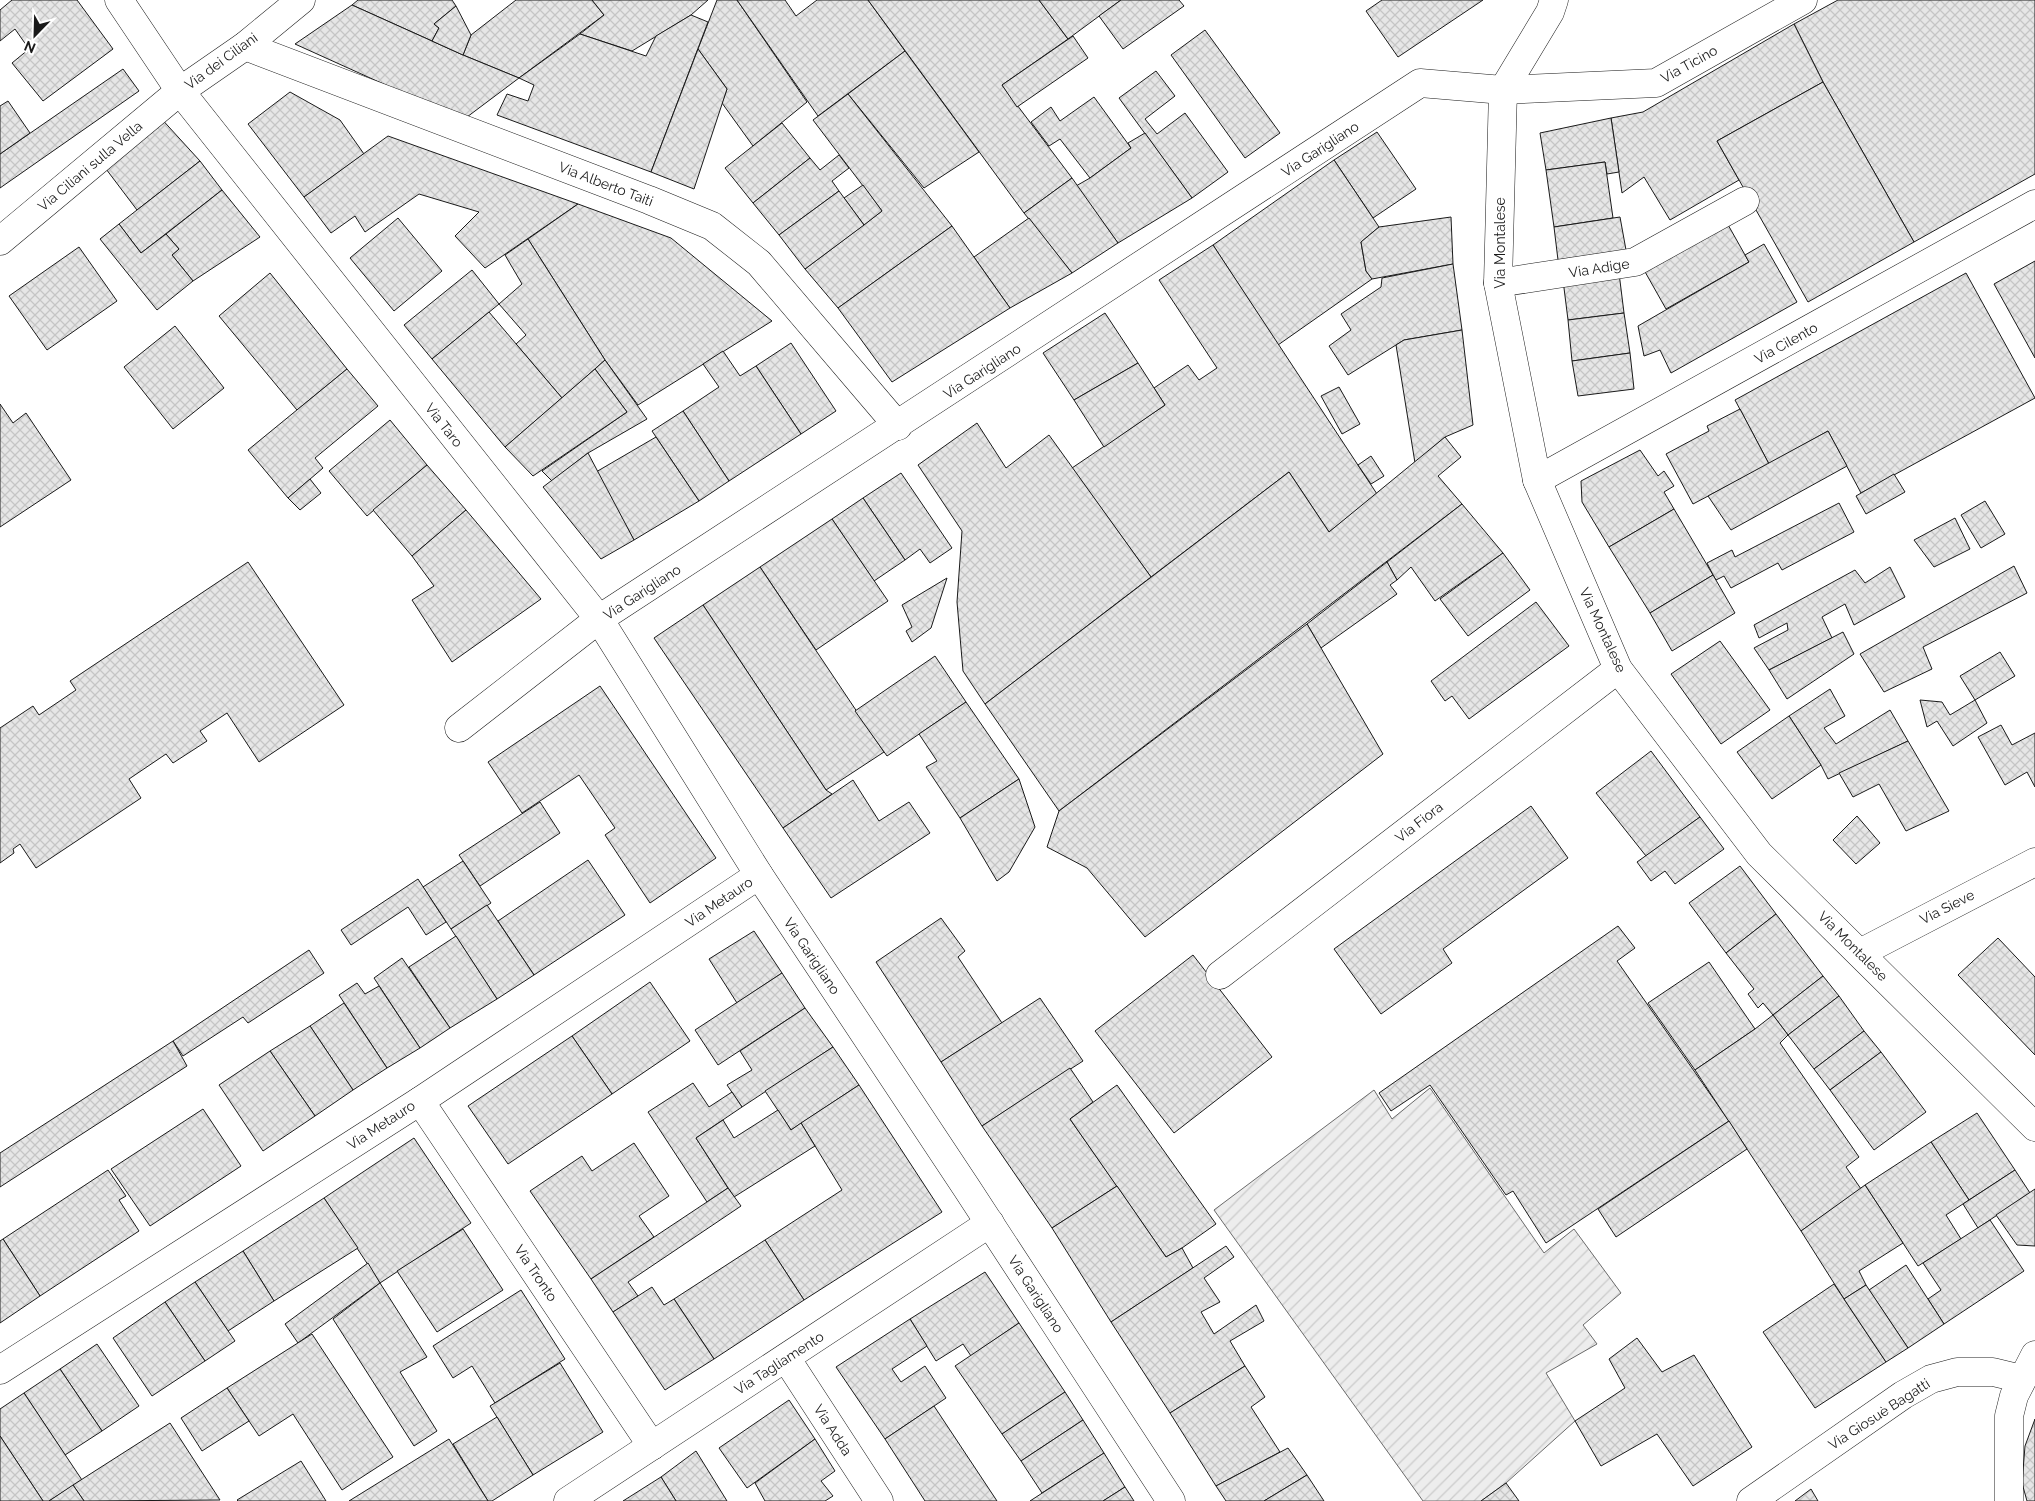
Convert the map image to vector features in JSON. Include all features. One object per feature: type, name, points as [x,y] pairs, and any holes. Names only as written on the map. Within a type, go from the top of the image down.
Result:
[{"type":"street","name":"Via dei Ciliani","points":[[119,0],[180,91],[245,46],[301,0]]},
{"type":"street","name":"Via Montalese","points":[[1554,0],[1550,12],[1503,90],[1498,283],[1518,390],[1538,480],[1618,669],[1759,854],[2035,1127]]},
{"type":"street","name":"Via Ticino","points":[[1503,90],[1656,83],[1803,0]]},
{"type":"street","name":"Via Alberto Taiti","points":[[245,46],[649,200],[712,226],[759,263],[898,426]]},
{"type":"street","name":"Via Garigliano","points":[[1171,1501],[990,1223],[759,875],[599,620],[1420,83],[1503,90]]},
{"type":"street","name":"Via Ciliani sulla Vella","points":[[0,241],[180,91]]},
{"type":"street","name":"Via Taro","points":[[180,91],[599,620]]},
{"type":"street","name":"Via Adige","points":[[1498,283],[1635,262],[1745,201]]},
{"type":"street","name":"Via Cilento","points":[[1538,480],[2035,204]]},
{"type":"street","points":[[458,728],[599,620]]},
{"type":"street","name":"Via Fiora","points":[[1220,975],[1618,669]]},
{"type":"street","name":"Via Sieve","points":[[1860,953],[2035,862]]},
{"type":"street","name":"Via Metauro","points":[[0,1370],[420,1100],[759,875]]},
{"type":"street","name":"Via Tronto","points":[[420,1100],[652,1446]]},
{"type":"street","name":"Via Tagliamento","points":[[568,1501],[990,1223]]},
{"type":"street","name":"Via Adda","points":[[786,1358],[880,1501]]},
{"type":"street","points":[[2009,1501],[2009,1416],[2014,1396],[2029,1367]]},
{"type":"street","name":"Via Giosuè Bagatti","points":[[1751,1501],[1931,1379],[1956,1372],[1993,1372],[2029,1367]]},
{"type":"shaded area","points":[[1430,1088],[1544,1253],[1574,1229],[1621,1293],[1583,1325],[1597,1344],[1546,1373],[1575,1421],[1506,1483],[1481,1501],[1423,1501],[1214,1210],[1374,1090],[1392,1119]]},
{"type":"building","points":[[12,0],[77,0],[113,49],[43,101],[12,63],[29,49],[15,29],[0,41],[0,10]]},
{"type":"building","points":[[358,0],[452,0],[456,6],[434,24],[439,28],[432,41],[352,5]]},
{"type":"building","points":[[516,0],[592,0],[604,15],[519,78],[463,55],[471,35]]},
{"type":"building","points":[[592,0],[708,0],[691,15],[632,51],[580,34],[604,15]]},
{"type":"building","points":[[717,0],[737,0],[807,102],[753,146],[722,103],[727,89],[698,49]]},
{"type":"building","points":[[737,0],[785,0],[796,16],[817,0],[868,0],[905,51],[818,116]]},
{"type":"building","points":[[868,0],[1039,0],[1068,39],[1002,85],[1072,178],[1024,213]]},
{"type":"building","points":[[1039,0],[1121,0],[1068,39]]},
{"type":"building","points":[[1121,0],[1179,0],[1184,6],[1123,49],[1099,16]]},
{"type":"building","points":[[1382,0],[1483,0],[1398,57],[1366,11]]},
{"type":"building","points":[[1838,0],[2035,0],[2035,174],[1914,242],[1823,82],[1794,24]]},
{"type":"building","points":[[352,5],[519,78],[463,120],[295,44]]},
{"type":"building","points":[[456,6],[471,35],[463,55],[432,41],[439,28],[434,24]]},
{"type":"building","points":[[691,15],[708,22],[651,172],[497,115],[507,94],[528,101],[534,85],[519,78],[580,34],[646,56],[656,36]]},
{"type":"building","points":[[1794,24],[1823,82],[1717,141],[1739,180],[1670,220],[1644,177],[1622,193],[1611,118],[1643,112]]},
{"type":"building","points":[[1205,30],[1280,133],[1245,158],[1171,55]]},
{"type":"building","points":[[1073,36],[1088,58],[1017,107],[1002,85]]},
{"type":"building","points":[[698,49],[727,89],[694,189],[651,172]]},
{"type":"building","points":[[905,51],[979,152],[924,188],[848,94]]},
{"type":"building","points":[[123,69],[139,91],[0,188],[0,154]]},
{"type":"building","points":[[1156,71],[1175,96],[1145,119],[1157,134],[1185,113],[1228,172],[1192,198],[1119,98]]},
{"type":"building","points":[[1823,82],[1914,242],[1808,302],[1717,141]]},
{"type":"building","points":[[290,92],[340,120],[364,154],[304,197],[248,124]]},
{"type":"building","points":[[848,94],[952,226],[838,308],[805,269],[882,211],[813,120]]},
{"type":"building","points":[[1094,97],[1131,148],[1090,178],[1060,139],[1049,146],[1031,122],[1051,107],[1060,121]]},
{"type":"building","points":[[8,101],[30,133],[0,154],[0,106]]},
{"type":"building","points":[[158,115],[200,161],[137,210],[100,161]]},
{"type":"building","points":[[1611,118],[1619,172],[1607,174],[1605,162],[1546,170],[1540,133]]},
{"type":"building","points":[[782,123],[810,158],[753,203],[725,168]]},
{"type":"building","points":[[1377,132],[1416,189],[1373,218],[1334,160]]},
{"type":"building","points":[[1145,133],[1192,198],[1118,243],[1076,186],[1131,148],[1128,143]]},
{"type":"building","points":[[388,136],[578,204],[485,268],[455,236],[479,212],[419,194],[365,232],[355,216],[331,233],[304,197]]},
{"type":"building","points":[[839,155],[849,168],[832,181],[839,191],[779,235],[753,203],[810,158],[820,170]]},
{"type":"building","points":[[1334,160],[1379,227],[1361,242],[1366,271],[1372,279],[1278,345],[1213,245]]},
{"type":"building","points":[[200,161],[222,190],[141,253],[119,224]]},
{"type":"building","points":[[1605,162],[1613,218],[1554,227],[1546,170]]},
{"type":"building","points":[[1072,178],[1118,243],[1072,273],[1024,213]]},
{"type":"building","points":[[863,185],[882,211],[864,225],[844,198]]},
{"type":"building","points":[[222,190],[260,237],[193,281],[172,255],[179,249],[166,234]]},
{"type":"building","points":[[839,191],[864,225],[805,269],[779,235]]},
{"type":"building","points":[[578,204],[671,238],[772,321],[638,405],[605,360],[528,239]]},
{"type":"building","points":[[1451,217],[1453,264],[1372,279],[1366,271],[1361,242],[1379,227]]},
{"type":"building","points":[[1620,217],[1626,250],[1558,260],[1554,227]]},
{"type":"building","points":[[398,218],[442,271],[394,311],[350,258]]},
{"type":"building","points":[[1029,218],[1072,273],[1010,308],[974,257]]},
{"type":"building","points":[[1727,223],[1749,262],[1666,309],[1644,270]]},
{"type":"building","points":[[119,224],[141,253],[166,234],[179,249],[172,255],[193,281],[157,310],[100,239]]},
{"type":"building","points":[[952,226],[1010,308],[892,382],[838,308]]},
{"type":"building","points":[[528,239],[605,360],[562,398],[516,344],[526,335],[499,304],[522,284],[505,255]]},
{"type":"building","points":[[1764,244],[1797,302],[1671,373],[1660,350],[1644,356],[1638,326],[1749,262],[1745,255]]},
{"type":"building","points":[[1213,245],[1377,494],[1329,532],[1289,472],[1151,577],[1072,468],[1165,405],[1154,388],[1188,365],[1199,380],[1217,368],[1159,280]]},
{"type":"building","points":[[79,247],[117,301],[47,350],[9,296]]},
{"type":"building","points":[[2035,261],[2035,358],[1994,284]]},
{"type":"building","points":[[1453,264],[1462,330],[1404,340],[1348,375],[1329,346],[1351,330],[1341,314],[1381,287],[1382,278]]},
{"type":"building","points":[[472,270],[499,304],[432,359],[404,325]]},
{"type":"building","points":[[270,273],[347,369],[297,410],[219,316]]},
{"type":"building","points":[[1619,273],[1624,313],[1568,320],[1563,280]]},
{"type":"building","points":[[1966,273],[2035,398],[1861,493],[1828,431],[1769,464],[1735,400]]},
{"type":"building","points":[[489,312],[562,398],[505,447],[432,359]]},
{"type":"building","points":[[1105,313],[1138,363],[1074,400],[1043,353]]},
{"type":"building","points":[[1624,313],[1630,353],[1572,361],[1568,320]]},
{"type":"building","points":[[175,326],[224,388],[173,429],[124,367]]},
{"type":"building","points":[[1462,330],[1473,425],[1445,437],[1415,463],[1396,345],[1404,340]]},
{"type":"building","points":[[791,343],[836,411],[801,434],[756,366]]},
{"type":"building","points":[[723,351],[740,376],[756,366],[801,434],[729,481],[683,411],[719,387],[703,364]]},
{"type":"building","points":[[1630,353],[1634,389],[1578,396],[1572,361]]},
{"type":"building","points":[[605,360],[647,419],[588,453],[552,481],[542,471],[627,412],[595,369]]},
{"type":"building","points":[[1138,363],[1165,405],[1104,447],[1074,400]]},
{"type":"building","points":[[347,369],[378,406],[315,458],[323,468],[288,498],[248,450]]},
{"type":"building","points":[[595,369],[627,412],[533,476],[505,447]]},
{"type":"building","points":[[1339,387],[1360,424],[1342,434],[1321,396]]},
{"type":"building","points":[[0,404],[13,423],[26,413],[71,480],[0,527]]},
{"type":"building","points":[[1740,409],[1769,464],[1693,504],[1666,454],[1709,431],[1707,426]]},
{"type":"building","points":[[683,411],[729,481],[699,501],[652,431]]},
{"type":"building","points":[[390,420],[427,465],[367,516],[329,471]]},
{"type":"building","points":[[977,423],[1006,468],[1049,435],[1151,577],[985,704],[963,671],[957,602],[962,531],[918,465]]},
{"type":"building","points":[[1828,431],[1847,466],[1731,530],[1708,496]]},
{"type":"building","points":[[656,437],[699,501],[634,540],[596,472]]},
{"type":"building","points":[[1445,437],[1461,457],[1438,476],[1462,504],[1059,811],[985,704],[1289,472],[1329,532]]},
{"type":"building","points":[[1640,450],[1658,476],[1664,471],[1674,486],[1664,492],[1674,509],[1609,547],[1582,502],[1581,481]]},
{"type":"building","points":[[588,453],[634,540],[601,559],[543,487]]},
{"type":"building","points":[[1371,456],[1384,476],[1371,484],[1358,465]]},
{"type":"building","points":[[427,465],[466,510],[412,556],[373,510]]},
{"type":"building","points":[[901,473],[952,548],[930,563],[920,549],[905,560],[863,498]]},
{"type":"building","points":[[1894,474],[1905,492],[1866,514],[1856,496]]},
{"type":"building","points":[[310,479],[321,493],[300,510],[288,498]]},
{"type":"building","points":[[863,498],[905,560],[874,581],[832,519]]},
{"type":"building","points":[[1985,501],[2005,534],[1981,548],[1961,515]]},
{"type":"building","points":[[1839,503],[1854,532],[1782,570],[1778,563],[1731,588],[1724,576],[1716,580],[1713,575],[1707,563],[1732,550],[1735,557]]},
{"type":"building","points":[[1462,504],[1503,553],[1435,601],[1411,567],[1397,580],[1387,562]]},
{"type":"building","points":[[1674,509],[1713,575],[1650,613],[1609,547]]},
{"type":"building","points":[[466,510],[541,599],[452,662],[412,600],[434,586],[412,556]]},
{"type":"building","points":[[1955,518],[1970,549],[1934,567],[1914,540]]},
{"type":"building","points":[[832,519],[888,601],[816,650],[760,567]]},
{"type":"building","points":[[1503,553],[1530,590],[1468,636],[1440,599]]},
{"type":"building","points":[[248,562],[344,705],[259,762],[227,713],[200,731],[207,741],[173,763],[166,754],[129,779],[141,798],[36,868],[20,844],[13,849],[14,853],[0,863],[0,728],[33,706],[39,715],[76,690],[70,681]]},
{"type":"building","points":[[1387,562],[1397,580],[1390,585],[1397,594],[1321,648],[1307,624]]},
{"type":"building","points":[[2014,566],[2027,593],[1923,647],[1932,669],[1884,692],[1860,654]]},
{"type":"building","points":[[760,567],[884,752],[826,790],[703,605]]},
{"type":"building","points":[[1890,567],[1905,597],[1854,625],[1845,604],[1822,617],[1832,638],[1769,670],[1754,648],[1788,630],[1787,623],[1759,638],[1754,625],[1855,570],[1865,583]]},
{"type":"building","points":[[1713,575],[1735,613],[1672,651],[1650,613]]},
{"type":"building","points":[[947,578],[931,628],[912,642],[906,631],[912,627],[902,605]]},
{"type":"building","points":[[1536,602],[1569,646],[1469,719],[1452,696],[1445,701],[1431,681]]},
{"type":"building","points":[[703,605],[826,790],[832,794],[783,828],[654,638]]},
{"type":"building","points":[[1307,624],[1383,754],[1145,937],[1087,868],[1047,847],[1059,811]]},
{"type":"building","points":[[1843,632],[1854,654],[1787,699],[1769,670]]},
{"type":"building","points":[[1720,641],[1770,710],[1721,744],[1671,674]]},
{"type":"building","points":[[2000,652],[2015,676],[1975,700],[1960,676]]},
{"type":"building","points":[[935,656],[966,702],[887,756],[855,711]]},
{"type":"building","points":[[600,686],[716,858],[650,903],[605,835],[615,828],[579,775],[522,813],[488,762]]},
{"type":"building","points":[[1830,689],[1845,716],[1824,728],[1836,744],[1890,710],[1908,741],[1828,779],[1789,716]]},
{"type":"building","points":[[1920,700],[1942,702],[1950,715],[1975,700],[1987,723],[1953,746],[1937,721],[1927,727]]},
{"type":"building","points":[[966,702],[1019,779],[960,818],[926,767],[937,761],[919,734]]},
{"type":"building","points":[[1789,716],[1821,765],[1772,799],[1737,752]]},
{"type":"building","points":[[2001,725],[2012,745],[2035,733],[2035,787],[2027,772],[2005,785],[1978,737]]},
{"type":"building","points":[[1908,741],[1949,811],[1906,831],[1879,784],[1853,797],[1839,773]]},
{"type":"building","points":[[1651,751],[1700,817],[1646,856],[1596,793]]},
{"type":"building","points":[[1019,779],[1035,827],[1009,872],[997,881],[960,818]]},
{"type":"building","points":[[853,780],[879,821],[909,802],[930,833],[831,898],[783,828]]},
{"type":"building","points":[[540,802],[560,833],[480,886],[459,855]]},
{"type":"building","points":[[1531,806],[1568,858],[1443,949],[1452,963],[1381,1014],[1334,949]]},
{"type":"building","points":[[1857,816],[1880,843],[1856,864],[1833,840]]},
{"type":"building","points":[[1700,817],[1724,849],[1675,884],[1665,871],[1651,881],[1637,862]]},
{"type":"building","points":[[588,860],[625,915],[534,975],[498,921]]},
{"type":"building","points":[[463,861],[491,903],[451,929],[423,887]]},
{"type":"building","points":[[1740,866],[1776,914],[1726,953],[1689,903]]},
{"type":"building","points":[[418,879],[446,922],[426,935],[408,907],[351,945],[341,930]]},
{"type":"building","points":[[487,905],[534,975],[497,999],[451,929]]},
{"type":"building","points":[[1776,914],[1823,976],[1773,1015],[1763,1003],[1758,1008],[1748,994],[1754,989],[1726,953]]},
{"type":"building","points":[[941,918],[965,951],[958,957],[1002,1023],[941,1062],[876,962]]},
{"type":"building","points":[[1618,926],[1635,948],[1617,961],[1729,1121],[1546,1243],[1513,1191],[1506,1195],[1430,1085],[1391,1111],[1379,1093]]},
{"type":"building","points":[[754,931],[782,973],[737,1003],[709,959]]},
{"type":"building","points":[[456,936],[497,999],[450,1028],[409,967]]},
{"type":"building","points":[[1998,938],[2035,977],[2035,1055],[1958,975]]},
{"type":"building","points":[[309,950],[324,973],[248,1023],[243,1017],[183,1056],[173,1041]]},
{"type":"building","points":[[1193,955],[1272,1057],[1174,1133],[1095,1031]]},
{"type":"building","points":[[402,958],[450,1028],[420,1048],[374,978]]},
{"type":"building","points":[[1709,962],[1755,1029],[1695,1070],[1648,1003]]},
{"type":"building","points":[[782,973],[805,1008],[718,1065],[695,1030]]},
{"type":"building","points":[[1823,976],[1839,996],[1788,1035],[1773,1015]]},
{"type":"building","points":[[650,982],[690,1041],[612,1094],[572,1036]]},
{"type":"building","points":[[357,983],[365,994],[379,986],[420,1048],[387,1068],[339,995]]},
{"type":"building","points":[[1839,996],[1864,1031],[1814,1069],[1788,1035]]},
{"type":"building","points":[[1040,998],[1083,1061],[982,1126],[941,1062]]},
{"type":"building","points":[[344,1003],[387,1068],[353,1090],[310,1026]]},
{"type":"building","points":[[805,1008],[833,1047],[742,1107],[727,1085],[752,1070],[740,1051]]},
{"type":"building","points":[[1773,1015],[1788,1035],[1780,1043],[1859,1157],[1846,1167],[1861,1189],[1801,1231],[1695,1070]]},
{"type":"building","points":[[310,1026],[353,1090],[315,1116],[270,1051]]},
{"type":"building","points":[[1864,1031],[1881,1052],[1830,1090],[1814,1069]]},
{"type":"building","points":[[572,1036],[612,1094],[508,1164],[468,1106]]},
{"type":"building","points":[[173,1041],[187,1066],[0,1187],[0,1153]]},
{"type":"building","points":[[833,1047],[859,1085],[791,1130],[765,1091]]},
{"type":"building","points":[[270,1051],[315,1116],[263,1151],[219,1085]]},
{"type":"building","points":[[1881,1052],[1926,1112],[1874,1150],[1830,1090]]},
{"type":"building","points":[[1070,1068],[1093,1102],[1070,1119],[1117,1186],[1052,1228],[982,1126]]},
{"type":"building","points":[[693,1083],[709,1107],[732,1092],[742,1107],[696,1138],[728,1188],[707,1202],[648,1112]]},
{"type":"building","points":[[859,1085],[942,1212],[804,1300],[765,1240],[842,1190],[801,1123]]},
{"type":"building","points":[[1117,1085],[1216,1224],[1166,1257],[1070,1119]]},
{"type":"building","points":[[203,1109],[241,1166],[150,1226],[111,1169]]},
{"type":"building","points":[[778,1110],[791,1130],[801,1123],[815,1146],[734,1197],[696,1138],[723,1120],[734,1138]]},
{"type":"building","points":[[1977,1113],[2015,1170],[1969,1200],[1931,1142]]},
{"type":"building","points":[[1729,1121],[1747,1149],[1616,1237],[1598,1209]]},
{"type":"building","points":[[414,1138],[471,1223],[380,1283],[324,1198]]},
{"type":"building","points":[[1931,1142],[1969,1200],[1946,1215],[1961,1239],[1918,1266],[1865,1185]]},
{"type":"building","points":[[634,1143],[669,1196],[639,1216],[654,1237],[591,1279],[530,1191],[582,1156],[592,1171]]},
{"type":"building","points":[[108,1170],[126,1196],[119,1200],[139,1231],[40,1296],[3,1239]]},
{"type":"building","points":[[2015,1170],[2030,1193],[1978,1228],[1963,1204]]},
{"type":"building","points":[[1865,1185],[1903,1243],[1859,1271],[1866,1285],[1844,1299],[1801,1231]]},
{"type":"building","points":[[1117,1186],[1166,1257],[1182,1248],[1193,1268],[1111,1322],[1052,1228]]},
{"type":"building","points":[[728,1188],[741,1206],[628,1282],[638,1296],[613,1312],[591,1279]]},
{"type":"building","points":[[2035,1189],[2035,1246],[2017,1245],[1996,1215]]},
{"type":"building","points":[[324,1198],[358,1248],[274,1301],[243,1251]]},
{"type":"building","points":[[1990,1220],[2024,1271],[1944,1324],[1928,1299],[1941,1290],[1923,1263]]},
{"type":"building","points":[[463,1229],[503,1290],[437,1332],[397,1271]]},
{"type":"building","points":[[3,1239],[40,1296],[0,1323],[0,1241]]},
{"type":"building","points":[[765,1240],[804,1300],[714,1359],[674,1299]]},
{"type":"building","points":[[1226,1246],[1234,1257],[1204,1278],[1220,1302],[1201,1312],[1214,1334],[1256,1305],[1264,1321],[1230,1341],[1245,1366],[1170,1413],[1111,1322]]},
{"type":"building","points":[[243,1251],[274,1301],[228,1331],[195,1282]]},
{"type":"building","points":[[368,1263],[380,1283],[298,1343],[285,1324]]},
{"type":"building","points":[[1906,1265],[1944,1324],[1908,1348],[1869,1290]]},
{"type":"building","points":[[985,1272],[1019,1323],[971,1356],[963,1344],[936,1361],[910,1319]]},
{"type":"building","points":[[195,1282],[235,1341],[205,1361],[165,1302]]},
{"type":"building","points":[[380,1283],[427,1357],[400,1372],[437,1431],[414,1446],[333,1319]]},
{"type":"building","points":[[1834,1284],[1886,1362],[1815,1408],[1763,1332]]},
{"type":"building","points":[[1866,1285],[1908,1348],[1886,1362],[1844,1299]]},
{"type":"building","points":[[652,1287],[664,1305],[674,1299],[714,1359],[665,1390],[613,1312]]},
{"type":"building","points":[[521,1290],[565,1359],[495,1403],[472,1366],[453,1378],[433,1346]]},
{"type":"building","points":[[165,1302],[205,1361],[152,1396],[113,1338]]},
{"type":"building","points":[[910,1319],[927,1346],[892,1369],[901,1382],[925,1366],[946,1398],[885,1439],[836,1367]]},
{"type":"building","points":[[1019,1323],[1065,1392],[1002,1434],[955,1366]]},
{"type":"building","points":[[312,1334],[393,1457],[342,1490],[293,1414],[259,1436],[227,1388]]},
{"type":"building","points":[[1637,1338],[1662,1372],[1694,1355],[1752,1447],[1693,1486],[1657,1434],[1601,1466],[1575,1421],[1625,1388],[1609,1359]]},
{"type":"building","points":[[97,1344],[139,1406],[102,1431],[60,1369]]},
{"type":"building","points":[[560,1363],[603,1432],[533,1475],[490,1406]]},
{"type":"building","points":[[1245,1366],[1265,1397],[1251,1407],[1280,1452],[1216,1486],[1170,1413]]},
{"type":"building","points":[[60,1369],[102,1431],[65,1455],[24,1393]]},
{"type":"building","points":[[227,1388],[249,1421],[202,1451],[181,1418]]},
{"type":"building","points":[[1065,1392],[1083,1420],[1021,1461],[1002,1434]]},
{"type":"building","points":[[24,1393],[82,1480],[49,1501],[43,1501],[0,1436],[0,1409]]},
{"type":"building","points":[[789,1400],[815,1439],[747,1488],[719,1448]]},
{"type":"building","points":[[934,1406],[997,1501],[925,1501],[885,1439]]},
{"type":"building","points":[[497,1417],[533,1475],[492,1501],[488,1501],[453,1444]]},
{"type":"building","points":[[2035,1419],[2035,1501],[2027,1501],[2022,1483],[2025,1446]]},
{"type":"building","points":[[1083,1420],[1104,1453],[1042,1493],[1021,1461]]},
{"type":"building","points":[[170,1423],[220,1500],[84,1501],[73,1485]]},
{"type":"building","points":[[0,1436],[43,1501],[0,1501]]},
{"type":"building","points":[[449,1439],[488,1501],[349,1501]]},
{"type":"building","points":[[815,1439],[835,1471],[821,1481],[833,1496],[825,1501],[765,1501],[755,1483]]},
{"type":"building","points":[[1288,1448],[1307,1475],[1264,1501],[1226,1501],[1216,1486]]},
{"type":"building","points":[[696,1451],[727,1501],[676,1501],[661,1477]]},
{"type":"building","points":[[1104,1453],[1125,1487],[1103,1501],[1030,1501]]},
{"type":"building","points":[[301,1461],[326,1501],[237,1500]]},
{"type":"building","points":[[1307,1475],[1324,1501],[1264,1501]]},
{"type":"building","points":[[661,1477],[676,1501],[623,1501]]},
{"type":"building","points":[[1506,1483],[1519,1501],[1481,1501]]},
{"type":"building","points":[[73,1485],[84,1501],[49,1501]]},
{"type":"building","points":[[1125,1487],[1134,1501],[1103,1501]]},
{"type":"building","points":[[1811,1489],[1818,1501],[1795,1501]]}]
